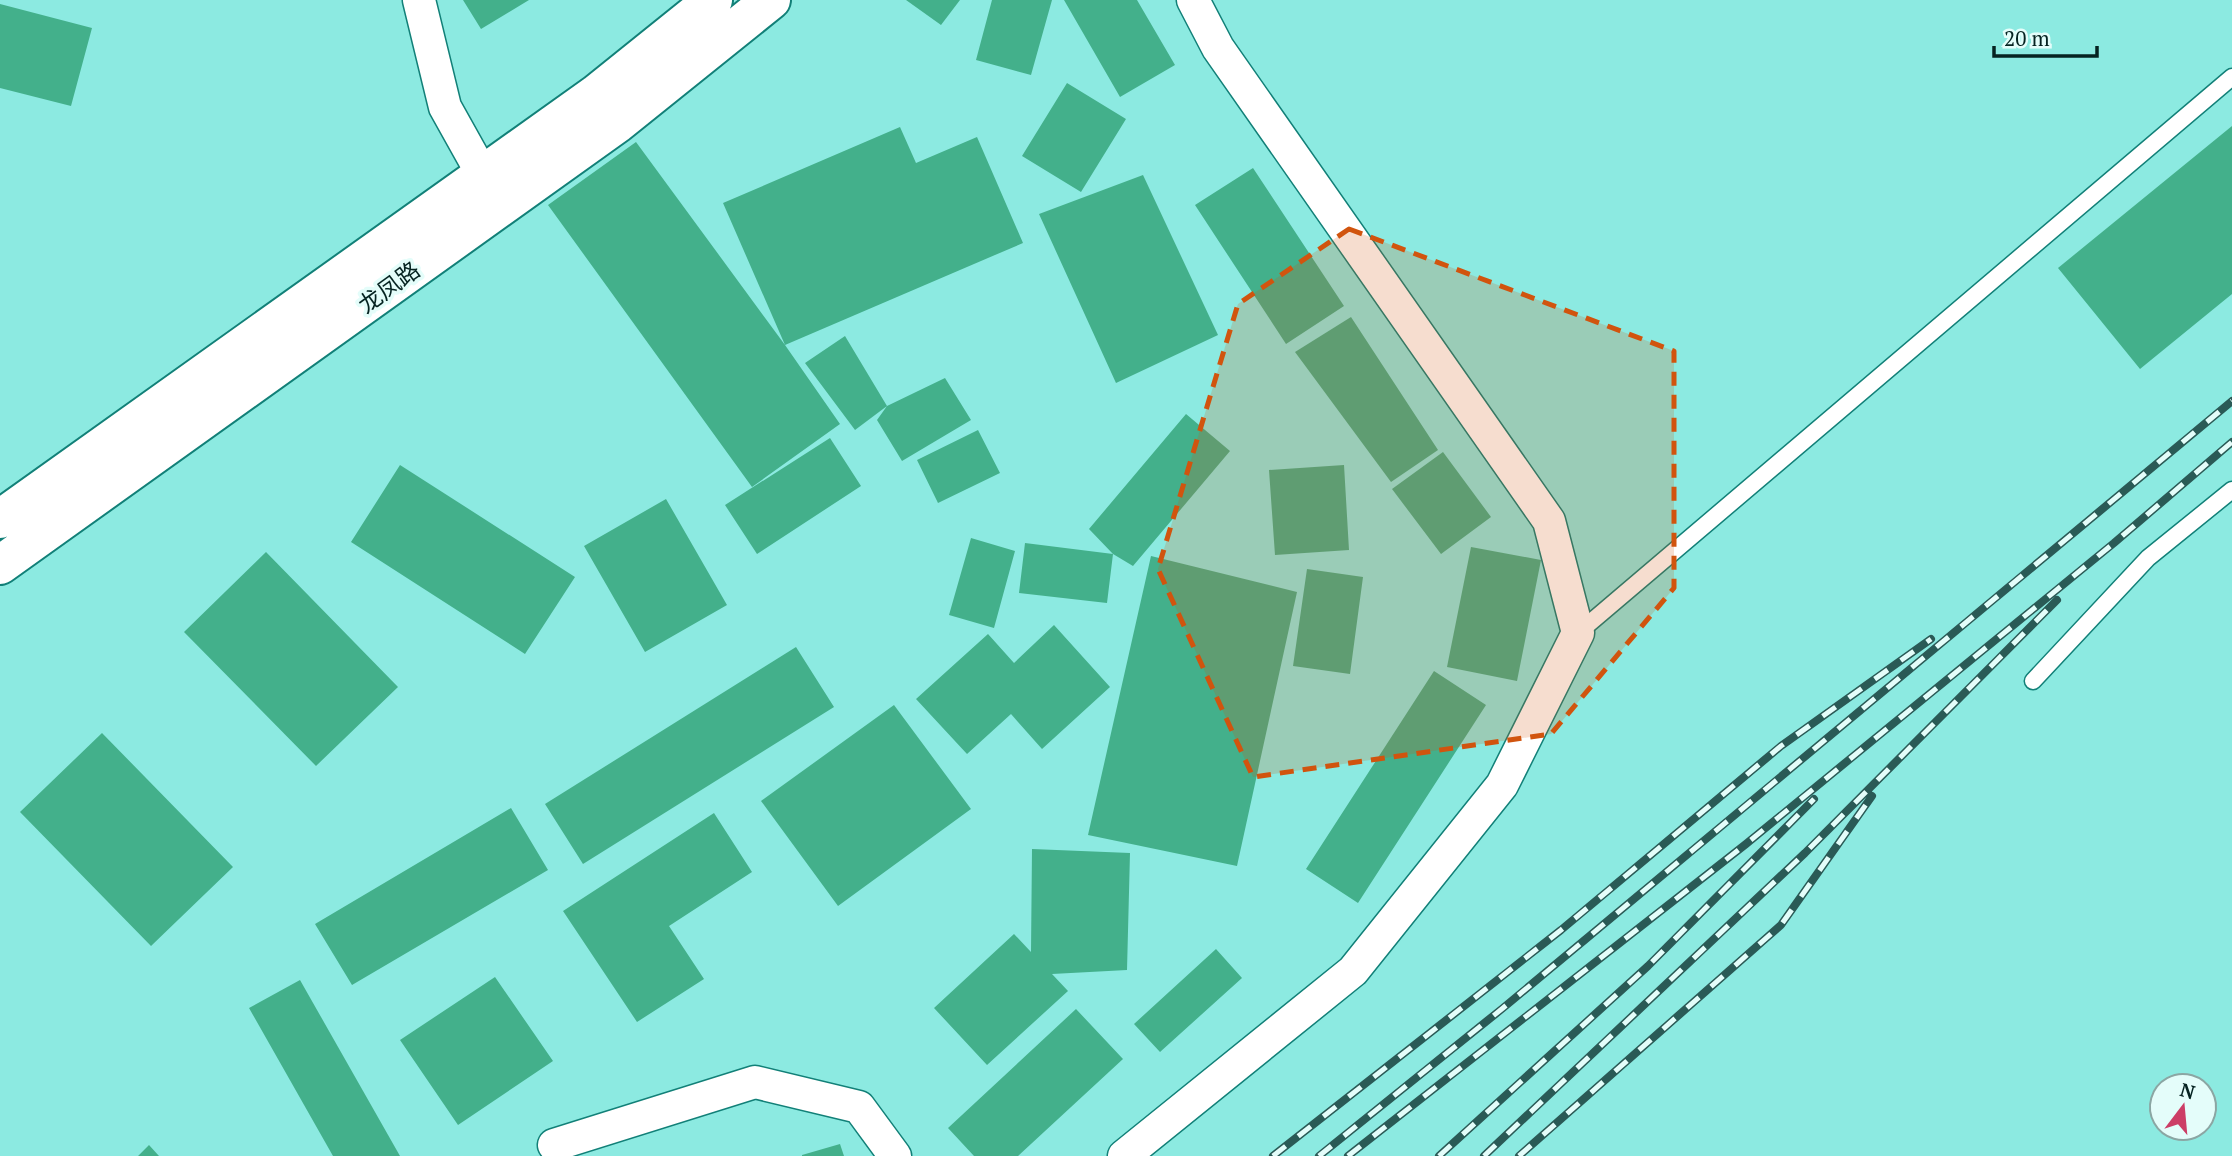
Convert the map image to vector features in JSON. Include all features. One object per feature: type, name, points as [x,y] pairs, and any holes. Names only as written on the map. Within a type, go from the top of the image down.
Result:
[{"type":"main road","name":"龙凤路","points":[[0,565],[491,191],[596,94],[713,0]]},
{"type":"main road","name":"龙凤路","points":[[0,519],[491,191],[618,123],[771,0]]},
{"type":"street","points":[[419,0],[445,107],[491,191]]},
{"type":"street","points":[[1124,1156],[1353,971],[1502,785],[1577,633],[1549,521],[1218,48],[1193,0]]},
{"type":"street","points":[[554,1145],[755,1082],[859,1107],[894,1156]]},
{"type":"lane","points":[[1577,633],[2232,77]]},
{"type":"lane","points":[[2033,681],[2148,558],[2232,490]]},
{"type":"highlighted area","points":[[1349,229],[1674,351],[1674,588],[1551,734],[1253,777],[1158,569],[1238,304]]},
{"type":"building","points":[[463,0],[529,0],[481,29]]},
{"type":"building","points":[[906,0],[960,0],[941,25]]},
{"type":"building","points":[[992,0],[1052,0],[1031,75],[976,60]]},
{"type":"building","points":[[1064,0],[1137,0],[1175,65],[1120,97]]},
{"type":"building","points":[[0,4],[92,28],[71,106],[0,88]]},
{"type":"building","points":[[1067,83],[1126,119],[1081,192],[1022,156]]},
{"type":"building","points":[[2232,126],[2232,294],[2140,369],[2058,268]]},
{"type":"building","points":[[900,127],[916,163],[977,137],[1023,243],[785,345],[723,203]]},
{"type":"building","points":[[636,142],[840,424],[752,487],[548,205]]},
{"type":"building","points":[[1253,168],[1344,306],[1286,344],[1195,205]]},
{"type":"building","points":[[1143,175],[1218,335],[1116,383],[1039,214]]},
{"type":"building","points":[[1351,317],[1438,450],[1391,482],[1295,352]]},
{"type":"building","points":[[845,336],[887,406],[855,430],[805,363]]},
{"type":"building","points":[[945,378],[971,420],[902,461],[877,420],[887,406]]},
{"type":"building","points":[[1186,414],[1230,451],[1133,566],[1113,554],[1089,529]]},
{"type":"building","points":[[978,430],[1000,473],[938,503],[917,460]]},
{"type":"building","points":[[830,438],[861,486],[757,554],[725,505]]},
{"type":"building","points":[[1443,452],[1491,517],[1441,554],[1392,489]]},
{"type":"building","points":[[400,465],[575,577],[525,654],[351,542]]},
{"type":"building","points":[[1344,465],[1349,550],[1275,555],[1269,470]]},
{"type":"building","points":[[666,499],[727,605],[645,652],[584,546]]},
{"type":"building","points":[[971,538],[1015,551],[994,628],[949,615]]},
{"type":"building","points":[[1025,543],[1113,554],[1107,603],[1019,593]]},
{"type":"building","points":[[1471,547],[1541,560],[1517,681],[1447,667]]},
{"type":"building","points":[[266,552],[398,687],[316,766],[184,632]]},
{"type":"building","points":[[1151,556],[1297,592],[1237,866],[1088,835]]},
{"type":"building","points":[[1307,569],[1363,577],[1350,674],[1293,666]]},
{"type":"building","points":[[1054,625],[1110,687],[1042,749],[1011,714],[967,754],[916,699],[988,634],[1014,663]]},
{"type":"building","points":[[796,647],[834,707],[583,864],[545,804]]},
{"type":"building","points":[[1434,671],[1486,705],[1358,903],[1306,869]]},
{"type":"building","points":[[894,705],[971,809],[838,906],[761,801]]},
{"type":"building","points":[[102,733],[233,867],[151,946],[20,812]]},
{"type":"building","points":[[511,808],[548,870],[352,985],[315,924]]},
{"type":"building","points":[[714,813],[752,872],[669,926],[704,979],[637,1022],[563,911]]},
{"type":"building","points":[[1032,849],[1130,853],[1127,970],[1052,974],[1068,991],[987,1065],[934,1008],[1014,934],[1031,952]]},
{"type":"building","points":[[1216,949],[1242,978],[1160,1052],[1134,1024]]},
{"type":"building","points":[[495,977],[553,1061],[458,1125],[400,1040]]},
{"type":"building","points":[[300,980],[400,1156],[333,1156],[249,1008]]},
{"type":"building","points":[[1076,1009],[1123,1059],[1018,1156],[974,1156],[948,1128]]},
{"type":"building","points":[[840,1144],[844,1156],[802,1156],[802,1155]]},
{"type":"building","points":[[149,1145],[159,1156],[138,1156]]},
{"type":"railway","points":[[1319,1156],[1503,1008],[2232,401]]},
{"type":"railway","points":[[1348,1156],[1746,844],[2114,543],[2232,442]]},
{"type":"railway","points":[[1484,1156],[1805,853],[2057,600]]},
{"type":"railway","points":[[1273,1156],[1561,930],[1781,746],[1931,639]]},
{"type":"railway","points":[[1519,1156],[1781,925],[1872,796]]},
{"type":"railway","points":[[1439,1156],[1648,966],[1814,799]]}]
